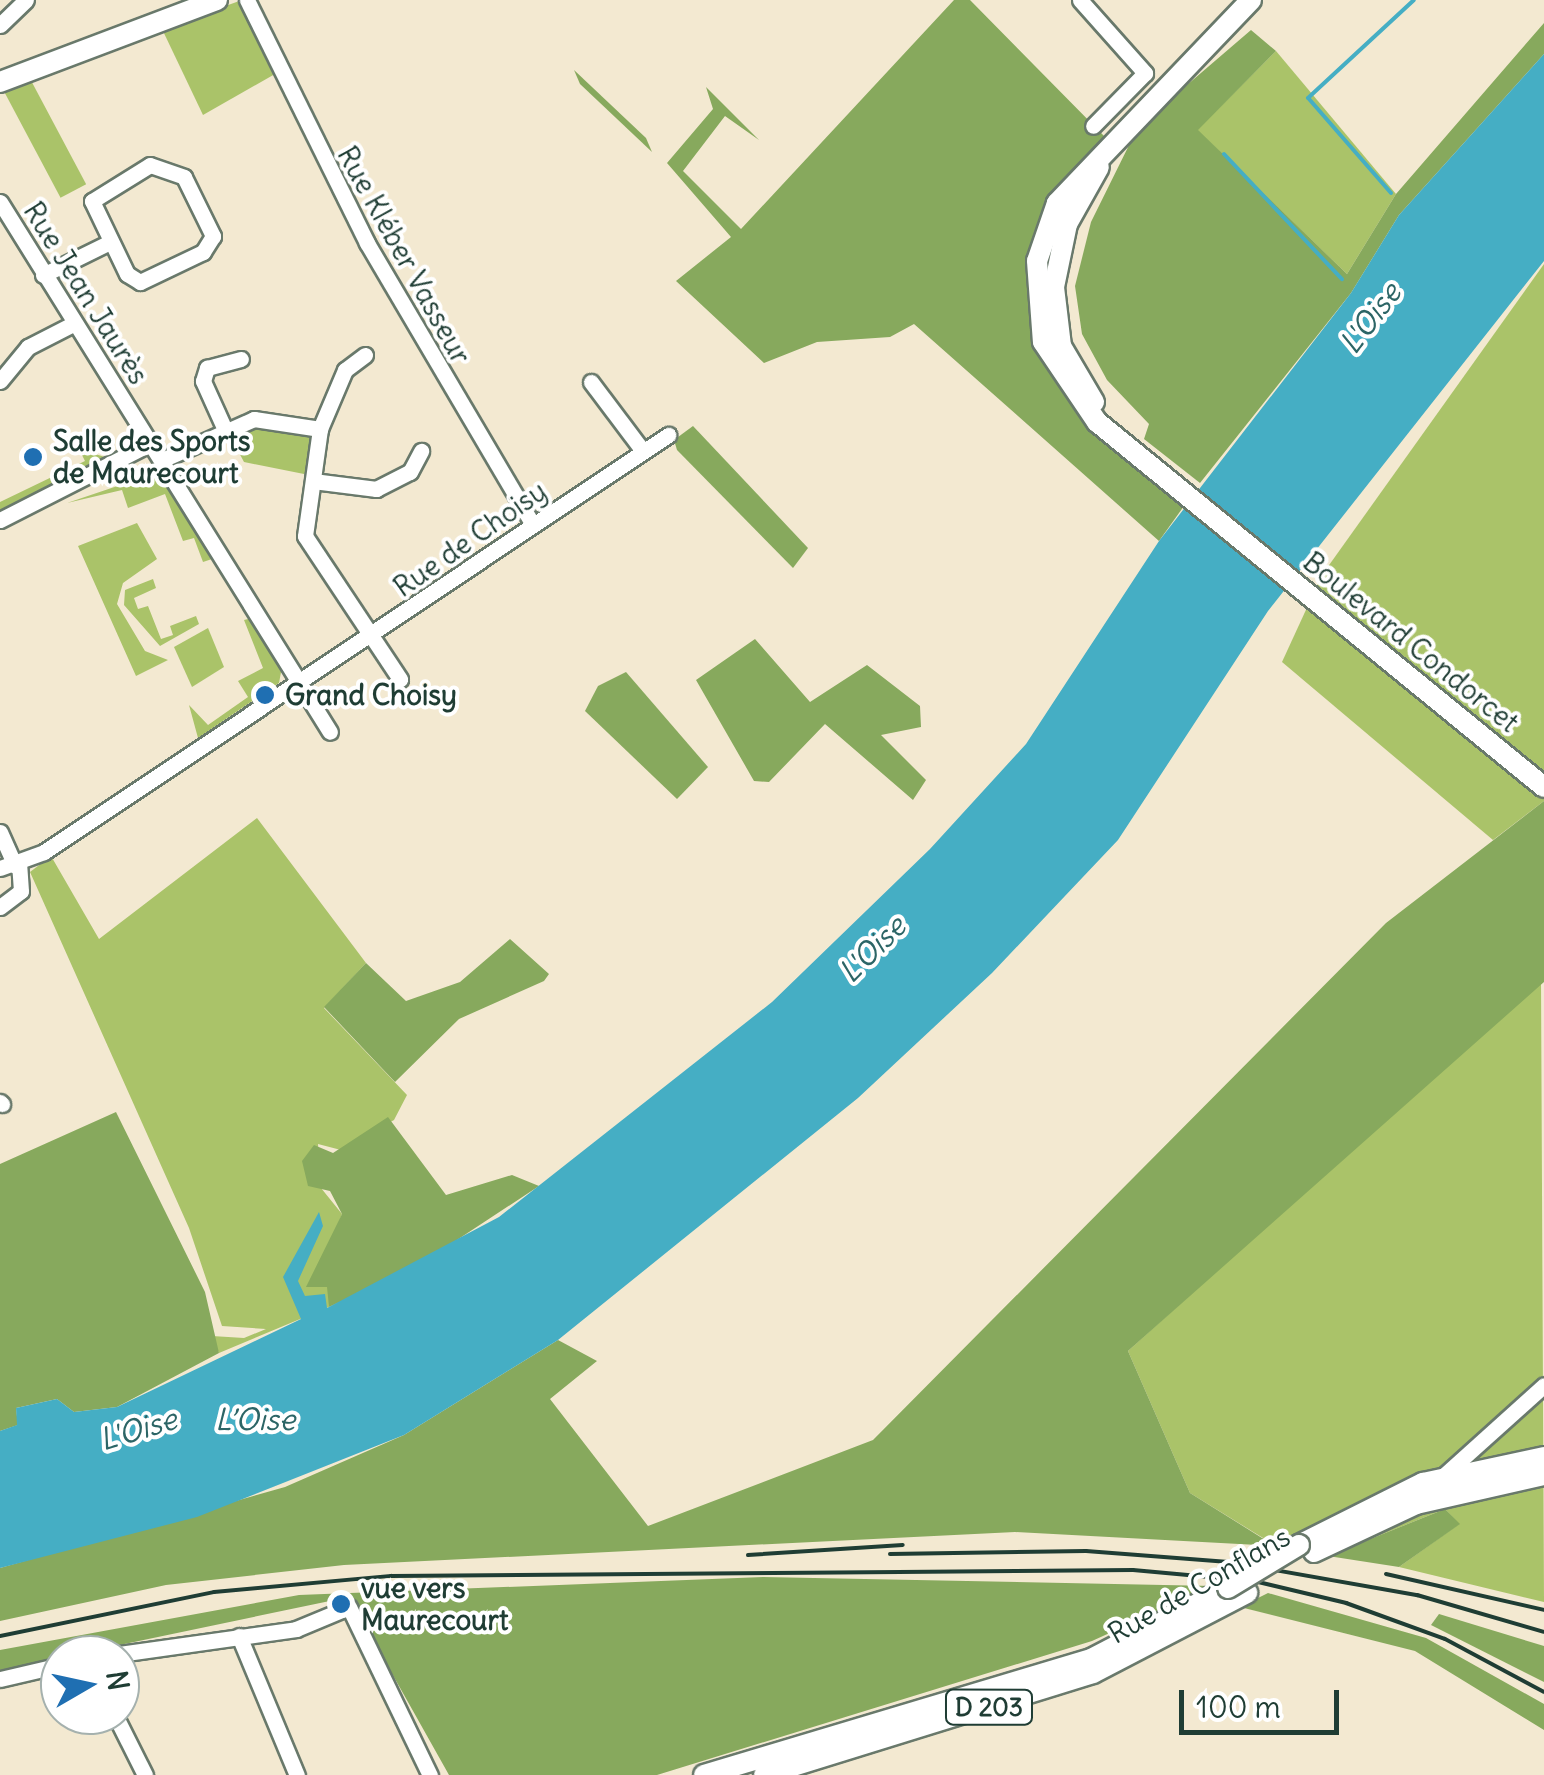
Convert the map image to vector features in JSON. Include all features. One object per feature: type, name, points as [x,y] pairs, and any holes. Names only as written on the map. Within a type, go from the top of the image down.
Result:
[{"type":"main road","points":[[0,82],[218,0]]},
{"type":"main road","points":[[1245,537],[1062,382],[1043,342],[1035,286],[1058,202],[1251,0]]},
{"type":"main road","points":[[1167,88],[1267,0]]},
{"type":"main road","name":"Boulevard Condorcet","points":[[1245,537],[1544,774]]},
{"type":"main road","name":"Boulevard Condorcet","points":[[1245,537],[1544,787]]},
{"type":"main road","name":"Rue de Conflans","points":[[764,1775],[1106,1668],[1307,1548],[1442,1477],[1544,1457]]},
{"type":"main road","name":"Rue de Conflans","points":[[1307,1548],[1426,1501],[1544,1476]]},
{"type":"main road","name":"Rue de Conflans","points":[[704,1775],[1094,1658],[1238,1590]]},
{"type":"street","points":[[6,21],[26,0]]},
{"type":"street","name":"Rue Kléber Vasseur","points":[[248,0],[370,250],[533,525]]},
{"type":"street","points":[[1080,0],[1145,73],[1093,126]]},
{"type":"street","points":[[150,165],[184,177],[213,236],[204,252],[140,282],[110,242],[94,197],[150,165]]},
{"type":"street","name":"Rue Jean Jaurès","points":[[0,202],[72,324],[300,682]]},
{"type":"street","points":[[0,232],[16,224]]},
{"type":"street","points":[[43,275],[110,242]]},
{"type":"street","points":[[0,381],[28,346],[72,324]]},
{"type":"street","points":[[365,355],[345,370],[320,428],[306,541],[400,679]]},
{"type":"street","points":[[226,432],[203,381],[206,368],[241,359]]},
{"type":"street","points":[[591,382],[643,451]]},
{"type":"street","points":[[162,460],[258,419],[320,428]]},
{"type":"street","name":"Rue de Choisy","points":[[11,866],[370,638],[668,435]]},
{"type":"street","points":[[0,520],[151,443]]},
{"type":"street","points":[[312,480],[376,490],[410,472],[421,451]]},
{"type":"street","points":[[300,682],[330,732]]},
{"type":"street","points":[[0,832],[21,891],[0,906]]},
{"type":"street","name":"Rue de Conflans","points":[[1442,1477],[1468,1449],[1544,1385]]},
{"type":"street","points":[[1468,1449],[1495,1464]]},
{"type":"street","points":[[140,1651],[302,1627],[341,1607],[355,1613],[430,1775]]},
{"type":"street","points":[[238,1636],[298,1775]]},
{"type":"street","points":[[0,1679],[40,1670]]},
{"type":"street","points":[[126,1735],[145,1775]]},
{"type":"green space","points":[[242,0],[275,74],[203,115],[162,29]]},
{"type":"green space","points":[[954,0],[970,0],[1105,137],[1045,214],[1042,352],[1081,416],[1184,506],[1159,541],[914,324],[890,337],[817,342],[764,363],[676,281],[731,237],[667,163],[713,109],[706,87],[759,140],[725,116],[683,171],[741,229]]},
{"type":"green space","points":[[1544,23],[1544,54],[1399,215],[1351,293],[1200,483],[1144,439],[1149,424],[1107,380],[1082,334],[1075,286],[1091,222],[1138,127],[1251,30],[1276,51],[1198,130],[1347,274],[1396,194]]},
{"type":"green space","points":[[1276,51],[1396,194],[1347,274],[1197,130]]},
{"type":"green space","points":[[574,70],[646,138],[652,152],[580,84]]},
{"type":"green space","points":[[27,73],[86,184],[61,198],[1,87]]},
{"type":"green space","points":[[1544,264],[1544,801],[1493,840],[1282,662],[1322,575]]},
{"type":"green space","points":[[249,425],[314,428],[307,462],[314,468],[304,474],[244,462],[229,434]]},
{"type":"green space","points":[[693,426],[808,548],[793,568],[677,450],[674,440]]},
{"type":"green space","points":[[79,449],[108,458],[0,516],[0,502],[85,461]]},
{"type":"green space","points":[[156,473],[162,476],[212,559],[203,562],[194,538],[183,541],[165,494],[128,508],[122,490],[67,503]]},
{"type":"green space","points":[[137,523],[157,559],[123,583],[117,604],[145,651],[168,660],[136,676],[78,546]]},
{"type":"green space","points":[[153,579],[156,588],[134,598],[138,609],[148,606],[161,639],[173,635],[170,626],[196,616],[199,624],[160,646],[124,605],[125,590]]},
{"type":"green space","points":[[252,618],[282,667],[279,683],[198,738],[189,705],[208,725],[248,697],[238,681],[263,668],[244,620]]},
{"type":"green space","points":[[208,628],[224,667],[192,687],[174,647]]},
{"type":"green space","points":[[755,639],[810,702],[867,665],[920,706],[921,727],[881,735],[926,780],[913,800],[825,724],[769,782],[754,781],[696,680]]},
{"type":"green space","points":[[626,672],[708,767],[677,799],[585,711],[598,686]]},
{"type":"green space","points":[[1544,801],[1544,982],[1128,1351],[1190,1493],[1275,1546],[1015,1532],[344,1565],[166,1585],[0,1621],[0,1568],[285,1487],[404,1435],[558,1340],[597,1361],[550,1399],[648,1526],[873,1440],[1386,923]]},
{"type":"green space","points":[[257,818],[366,963],[324,1008],[407,1095],[394,1120],[341,1150],[318,1144],[321,1188],[342,1214],[329,1250],[329,1307],[219,1353],[212,1336],[244,1338],[266,1329],[222,1326],[189,1228],[30,872],[51,856],[99,939]]},
{"type":"green space","points":[[510,939],[549,974],[544,981],[459,1019],[395,1082],[324,1007],[366,963],[406,1001],[460,982]]},
{"type":"green space","points":[[1541,978],[1544,1602],[1399,1567],[1459,1524],[1445,1509],[1328,1556],[1276,1546],[1190,1493],[1128,1351]]},
{"type":"green space","points":[[116,1112],[205,1292],[219,1353],[117,1407],[74,1412],[57,1399],[16,1408],[18,1425],[0,1431],[0,1164]]},
{"type":"green space","points":[[388,1117],[446,1195],[512,1175],[539,1186],[419,1265],[329,1307],[327,1287],[306,1287],[342,1214],[330,1191],[308,1186],[302,1161],[314,1145],[333,1153]]},
{"type":"green space","points":[[1445,1509],[1460,1524],[1399,1567],[1328,1556]]},
{"type":"green space","points":[[763,1577],[1213,1586],[1092,1641],[657,1775],[449,1775],[349,1597],[140,1641],[140,1635],[82,1635],[299,1595]]},
{"type":"green space","points":[[1268,1593],[1426,1638],[1544,1704],[1544,1730],[1415,1651],[1240,1607]]},
{"type":"green space","points":[[1439,1614],[1544,1646],[1544,1682],[1431,1625]]},
{"type":"green space","points":[[40,1643],[40,1662],[0,1670],[0,1650]]},
{"type":"water","name":"L’Oise","points":[[1544,54],[1544,261],[1268,611],[1118,840],[992,973],[858,1098],[558,1340],[404,1435],[197,1517],[0,1568],[0,1431],[17,1425],[16,1408],[57,1399],[74,1412],[117,1407],[301,1319],[283,1277],[319,1212],[323,1226],[298,1281],[305,1296],[325,1294],[327,1308],[499,1217],[772,1002],[930,849],[1026,744],[1159,541],[1351,293],[1399,215]]},
{"type":"waterway","points":[[1391,193],[1308,98],[1414,0]]},
{"type":"waterway","points":[[1224,154],[1342,279]]},
{"type":"railway","points":[[748,1555],[903,1545]]},
{"type":"railway","points":[[890,1554],[1086,1551],[1229,1562],[1417,1595],[1544,1632]]},
{"type":"railway","points":[[0,1636],[214,1592],[391,1576],[1133,1570],[1254,1581],[1346,1603],[1445,1639],[1544,1692]]},
{"type":"railway","points":[[1386,1574],[1544,1610]]},
{"type":"place","name":"Salle des Sports de Maurecourt","points":[[33,457]]},
{"type":"place","name":"Grand Choisy","points":[[265,695]]},
{"type":"place","name":"vue vers Maurecourt","points":[[341,1604]]},
{"type":"water label","name":"L'Oise","points":[[1370,318]]},
{"type":"water label","name":"L'Oise","points":[[872,949]]},
{"type":"water label","name":"L'Oise","points":[[138,1429]]}]
